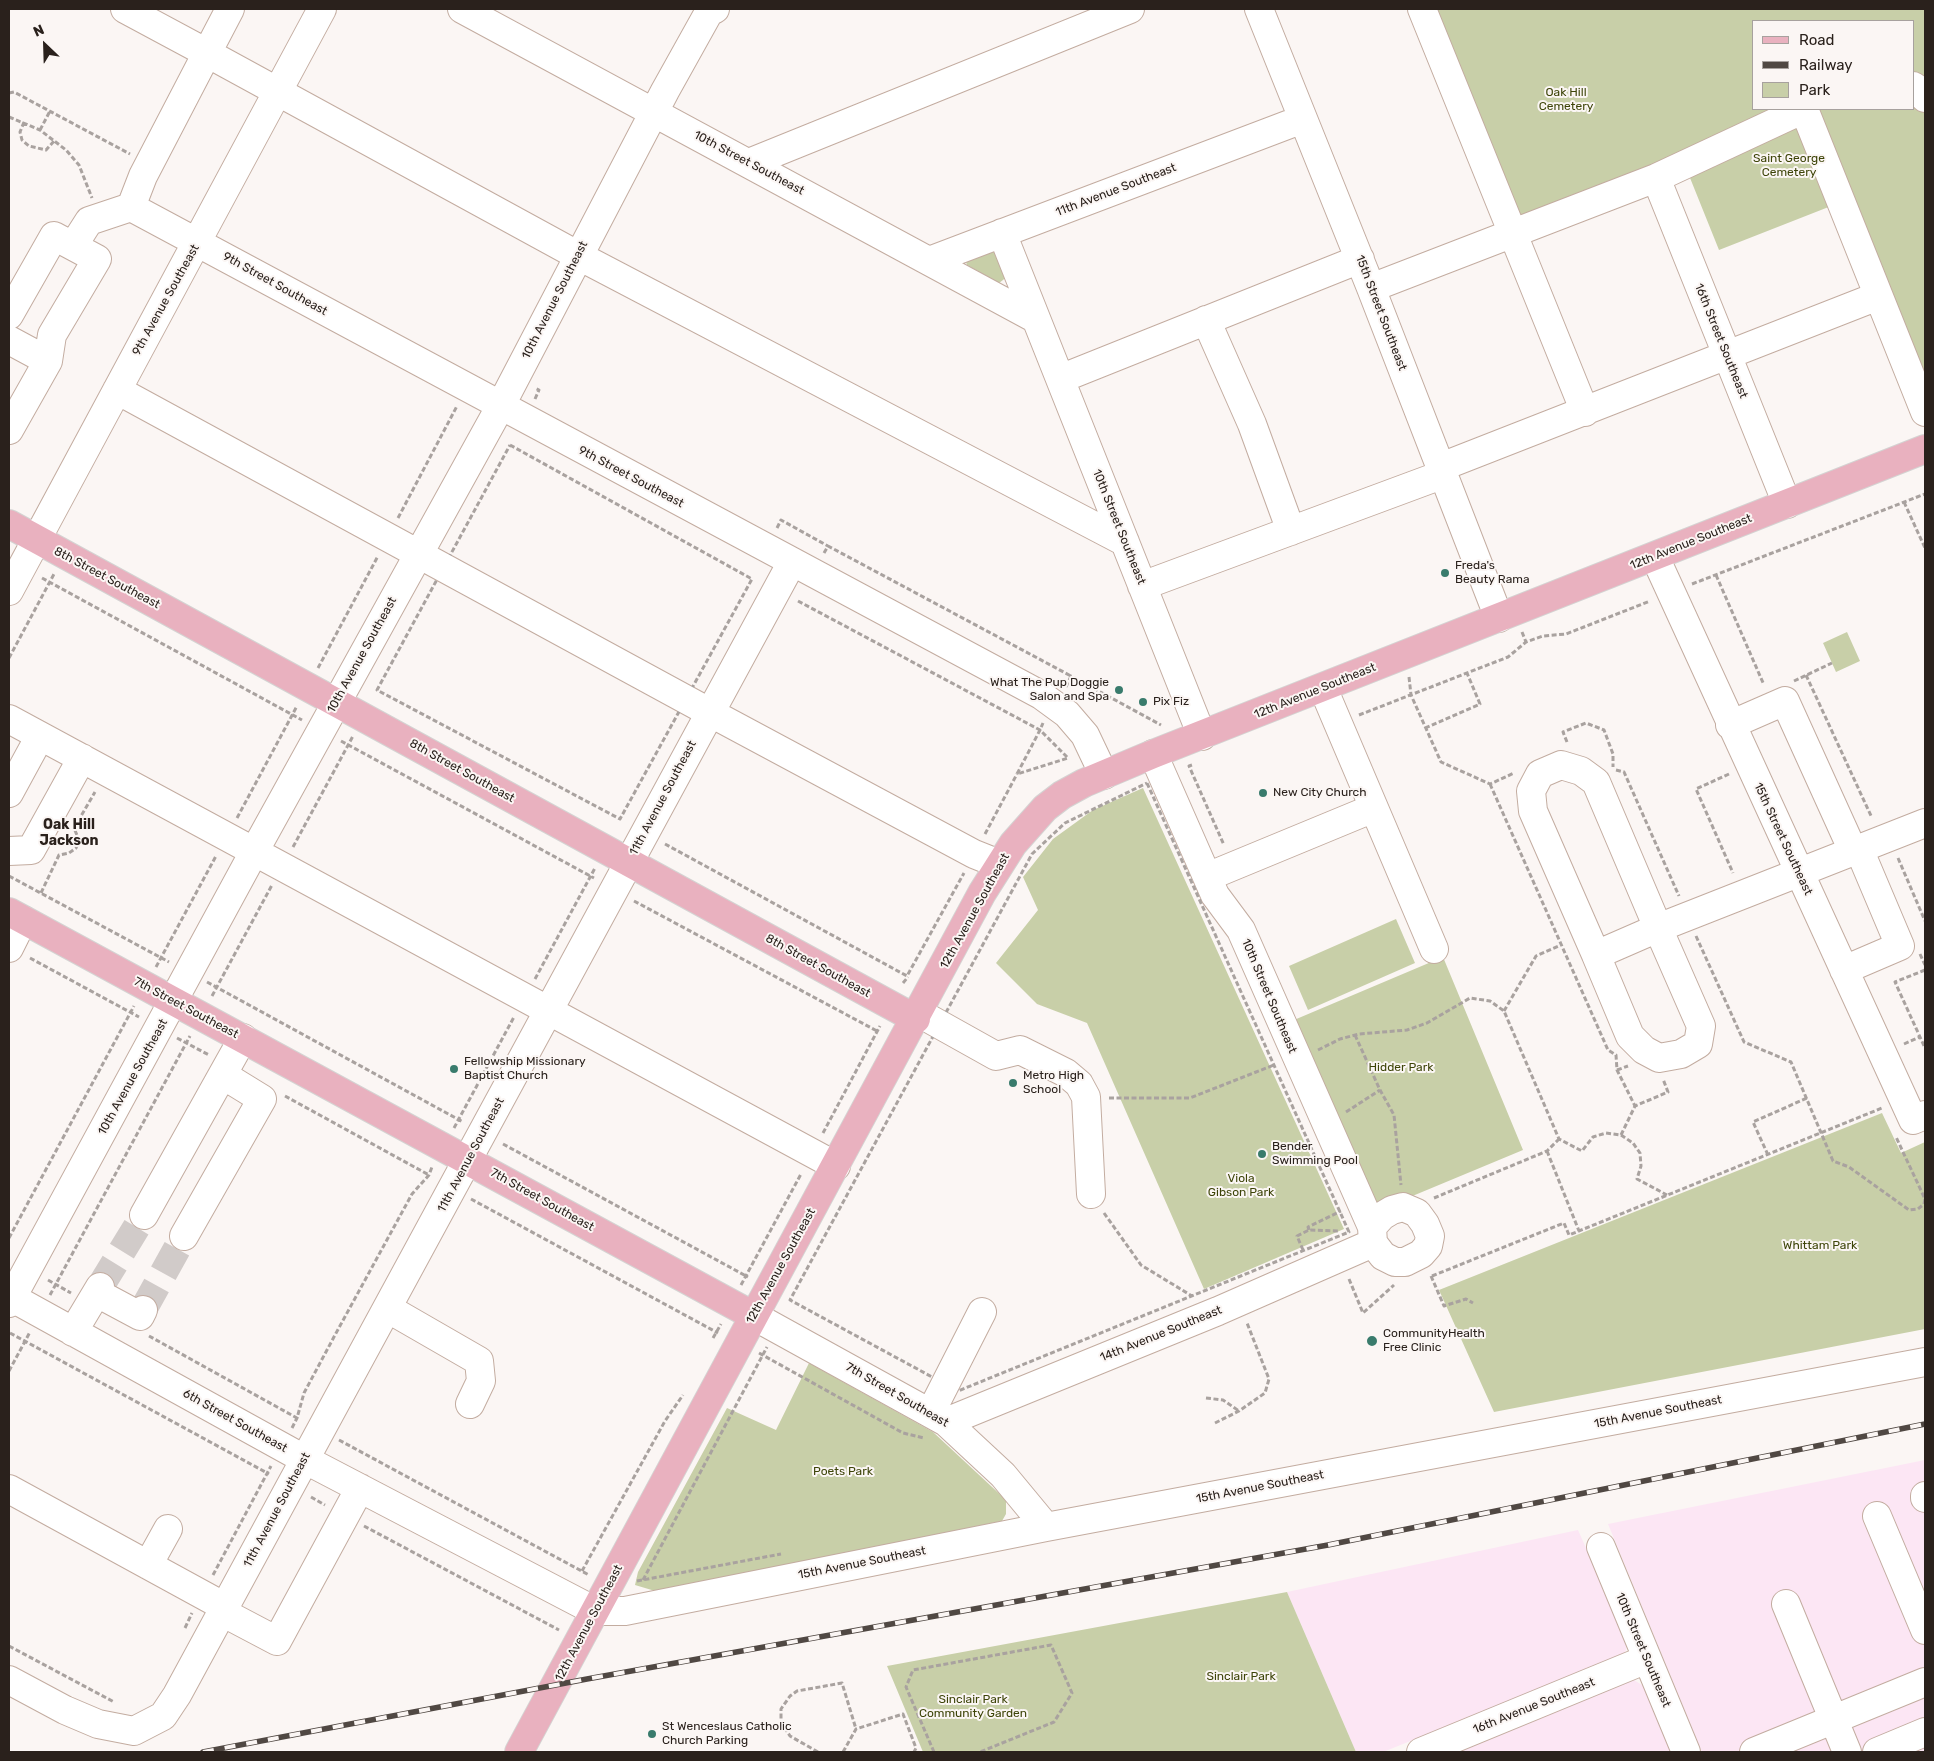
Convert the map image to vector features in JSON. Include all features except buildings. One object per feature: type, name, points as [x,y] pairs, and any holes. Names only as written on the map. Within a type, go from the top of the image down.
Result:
[{"type":"main road","name":"12th Avenue Southeast","points":[[520,1752],[999,864],[1028,825],[1045,808],[1062,795],[1104,774],[1406,654],[1510,624],[1655,556],[1925,448]]},
{"type":"main road","name":"8th Street Southeast","points":[[9,524],[628,862],[917,1016]]},
{"type":"main road","name":"7th Street Southeast","points":[[16,916],[754,1316]]},
{"type":"street","points":[[125,9],[277,90],[577,255],[1125,542]]},
{"type":"street","points":[[73,246],[89,221],[132,208],[149,164],[230,9]]},
{"type":"street","name":"9th Avenue Southeast","points":[[9,591],[322,9]]},
{"type":"street","name":"10th Street Southeast","points":[[462,9],[1036,319]]},
{"type":"street","points":[[749,163],[1130,9]]},
{"type":"street","name":"15th Street Southeast","points":[[1259,9],[1372,288],[1442,471],[1510,624]]},
{"type":"street","points":[[1422,9],[1585,412]]},
{"type":"street","name":"10th Avenue Southeast","points":[[10,1299],[336,702],[500,407],[577,255],[711,10]]},
{"type":"street","points":[[1914,87],[1922,92],[1925,98]]},
{"type":"street","points":[[1372,288],[1511,232],[1656,178],[1802,110]]},
{"type":"street","points":[[1804,110],[1925,412]]},
{"type":"street","name":"11th Avenue Southeast","points":[[929,261],[1302,119]]},
{"type":"street","name":"16th Street Southeast","points":[[1656,178],[1787,504]]},
{"type":"street","name":"9th Street Southeast","points":[[132,208],[500,407],[1041,695],[1067,714],[1084,735],[1104,774]]},
{"type":"street","name":"10th Street Southeast","points":[[1002,233],[1202,736]]},
{"type":"street","points":[[9,315],[54,236],[96,259],[52,336],[48,361],[9,430]]},
{"type":"street","points":[[1060,379],[1360,259]]},
{"type":"street","points":[[1142,586],[1291,531],[1878,296]]},
{"type":"street","points":[[1206,320],[1252,424],[1291,531]]},
{"type":"street","points":[[9,340],[48,361]]},
{"type":"street","points":[[116,390],[709,712],[974,854],[999,864]]},
{"type":"street","name":"15th Street Southeast","points":[[1655,556],[1730,726],[1844,970],[1911,1123]]},
{"type":"street","name":"11th Avenue Southeast","points":[[9,1680],[65,1710],[98,1724],[134,1731],[163,1716],[178,1695],[216,1605],[304,1459],[792,562]]},
{"type":"street","points":[[1323,688],[1434,949]]},
{"type":"street","points":[[1730,726],[1785,701],[1856,850],[1900,946],[1844,970]]},
{"type":"street","points":[[9,719],[836,1166]]},
{"type":"street","points":[[9,793],[40,736]]},
{"type":"street","name":"10th Street Southeast","points":[[1153,754],[1215,895],[1241,930],[1326,1124],[1365,1234]]},
{"type":"street","points":[[9,851],[31,850],[82,758]]},
{"type":"street","points":[[1562,765],[1581,771],[1596,782],[1658,928],[1701,1026],[1698,1044],[1682,1054],[1658,1058],[1644,1050],[1630,1036],[1533,811],[1531,791],[1540,774],[1562,765]]},
{"type":"street","points":[[1207,877],[1374,808]]},
{"type":"street","points":[[1596,955],[1658,928],[1925,823]]},
{"type":"street","points":[[9,947],[16,916]]},
{"type":"street","points":[[917,1016],[996,1056],[1020,1050],[1066,1073],[1079,1084],[1086,1098],[1091,1194]]},
{"type":"street","points":[[144,1215],[243,1038]]},
{"type":"street","points":[[184,1236],[262,1098],[225,1070]]},
{"type":"street","name":"14th Avenue Southeast","points":[[936,1425],[1218,1311],[1365,1234]]},
{"type":"street","points":[[74,1332],[96,1295],[140,1316],[142,1321]]},
{"type":"street","name":"6th Street Southeast","points":[[10,1299],[74,1332],[304,1459],[595,1611]]},
{"type":"street","points":[[387,1308],[479,1361],[481,1381],[470,1404]]},
{"type":"street","points":[[936,1425],[982,1312]]},
{"type":"street","name":"7th Street Southeast","points":[[754,1316],[936,1425],[1003,1475],[1046,1527]]},
{"type":"street","name":"15th Avenue Southeast","points":[[595,1611],[625,1611],[1046,1527],[1925,1362]]},
{"type":"street","points":[[9,1489],[148,1565],[277,1641],[360,1488]]},
{"type":"street","points":[[1877,1516],[1925,1630]]},
{"type":"street","points":[[148,1565],[168,1529]]},
{"type":"street","name":"10th Street Southeast","points":[[1601,1547],[1686,1752]]},
{"type":"street","points":[[1786,1604],[1847,1752]]},
{"type":"street","name":"16th Avenue Southeast","points":[[1421,1752],[1647,1660]]},
{"type":"street","points":[[1754,1752],[1925,1682]]},
{"type":"street","points":[[1877,1752],[1925,1732]]},
{"type":"path","points":[[9,93],[14,92],[149,164]]},
{"type":"path","points":[[40,130],[50,111]]},
{"type":"path","points":[[9,117],[24,122],[55,140],[79,165],[88,184],[93,201],[89,221]]},
{"type":"path","points":[[24,122],[20,132],[22,140],[29,146],[46,150],[55,140]]},
{"type":"path","points":[[1692,585],[1925,494]]},
{"type":"path","points":[[1904,502],[1925,548]]},
{"type":"path","points":[[775,531],[781,520],[1161,726]]},
{"type":"path","points":[[822,556],[828,546]]},
{"type":"path","points":[[9,658],[56,572]]},
{"type":"path","points":[[36,575],[307,723]]},
{"type":"path","points":[[1716,575],[1768,693]]},
{"type":"path","points":[[1352,718],[1508,657],[1526,642],[1543,636],[1566,634],[1650,601]]},
{"type":"path","points":[[1510,624],[1526,642]]},
{"type":"path","points":[[1406,654],[1411,695],[1441,762],[1490,784],[1608,1050],[1616,1055],[1617,1070],[1635,1106],[1621,1135]]},
{"type":"path","points":[[1791,683],[1832,664]]},
{"type":"path","points":[[1425,728],[1480,704],[1467,673]]},
{"type":"path","points":[[1806,675],[1873,821]]},
{"type":"path","points":[[1065,689],[1071,676]]},
{"type":"path","points":[[371,686],[377,690],[375,695]]},
{"type":"path","points":[[1569,749],[1563,732],[1586,723],[1604,730],[1613,754],[1613,769],[1603,797]]},
{"type":"path","points":[[334,737],[600,881]]},
{"type":"path","points":[[1604,765],[1624,772],[1679,897]]},
{"type":"path","points":[[1189,766],[1233,866]]},
{"type":"path","points":[[1734,876],[1696,789],[1736,770]]},
{"type":"path","points":[[1490,784],[1516,772]]},
{"type":"path","points":[[40,893],[59,855],[76,848],[79,840],[74,828],[98,787],[105,783],[110,774]]},
{"type":"path","points":[[617,825],[620,820],[624,822]]},
{"type":"path","points":[[1896,854],[1925,921]]},
{"type":"path","points":[[9,876],[176,966]]},
{"type":"path","points":[[630,899],[882,1034]]},
{"type":"path","points":[[1694,931],[1744,1042],[1791,1062],[1833,1161],[1849,1167],[1909,1210],[1918,1209],[1924,1204],[1925,1199],[1911,1123]]},
{"type":"path","points":[[1504,1011],[1536,956],[1561,945]]},
{"type":"path","points":[[9,947],[144,1020]]},
{"type":"path","points":[[1925,970],[1895,982],[1925,1048]]},
{"type":"path","points":[[202,979],[468,1125]]},
{"type":"path","points":[[1086,1098],[1190,1098],[1265,1068],[1297,1060],[1340,1039],[1356,1035],[1407,1030],[1428,1023],[1470,998],[1490,1001],[1504,1011],[1559,1139],[1582,1151],[1593,1137],[1606,1133],[1621,1135],[1633,1143],[1640,1153],[1641,1166],[1637,1180],[1667,1196]]},
{"type":"path","points":[[9,1238],[136,1002]]},
{"type":"path","points":[[47,1302],[194,1027]]},
{"type":"path","points":[[170,1034],[225,1070]]},
{"type":"path","points":[[1356,1035],[1380,1090],[1394,1115],[1401,1188]]},
{"type":"path","points":[[1904,1044],[1920,1037]]},
{"type":"path","points":[[1326,1124],[1380,1090]]},
{"type":"path","points":[[280,1093],[434,1178]]},
{"type":"path","points":[[1768,1155],[1753,1122],[1807,1098]]},
{"type":"path","points":[[1423,1278],[1564,1223],[1569,1235],[1883,1110],[1879,1102]]},
{"type":"path","points":[[1434,1198],[1547,1151],[1559,1139]]},
{"type":"path","points":[[498,1142],[752,1279]]},
{"type":"path","points":[[1547,1151],[1579,1231]]},
{"type":"path","points":[[142,1321],[297,1418],[304,1393],[334,1335],[412,1194],[429,1175],[435,1160]]},
{"type":"path","points":[[1091,1194],[1140,1265],[1192,1296]]},
{"type":"path","points":[[468,1197],[724,1335]]},
{"type":"path","points":[[1307,1260],[1297,1236],[1309,1230],[1365,1234]]},
{"type":"path","points":[[1346,1272],[1363,1313],[1398,1282],[1393,1282]]},
{"type":"path","points":[[41,1276],[56,1285],[96,1295]]},
{"type":"path","points":[[1431,1276],[1444,1306],[1466,1299],[1474,1303]]},
{"type":"path","points":[[1340,1285],[1356,1278]]},
{"type":"path","points":[[712,1340],[722,1321]]},
{"type":"path","points":[[1238,1327],[1254,1321]]},
{"type":"path","points":[[1215,1423],[1239,1411],[1265,1393],[1269,1379],[1246,1324]]},
{"type":"path","points":[[9,1371],[33,1327]]},
{"type":"path","points":[[10,1333],[272,1476]]},
{"type":"path","points":[[640,1585],[770,1342]]},
{"type":"path","points":[[756,1352],[903,1433],[936,1425]]},
{"type":"path","points":[[582,1571],[665,1421],[686,1391]]},
{"type":"path","points":[[1206,1398],[1223,1400],[1239,1411]]},
{"type":"path","points":[[336,1439],[593,1577]]},
{"type":"path","points":[[180,1636],[216,1605],[267,1473],[275,1459]]},
{"type":"path","points":[[307,1495],[564,1633]]},
{"type":"path","points":[[934,1752],[906,1687],[914,1670],[1051,1645],[1072,1693],[1054,1722],[980,1752]]},
{"type":"path","points":[[9,1646],[118,1704]]},
{"type":"path","points":[[818,1752],[790,1736],[781,1722],[781,1709],[790,1696],[798,1691],[842,1683],[856,1729]]},
{"type":"path","points":[[843,1752],[856,1729],[903,1714],[916,1748],[914,1752]]},
{"type":"path","points":[[994,1747],[996,1752]]},
{"type":"shaded area","points":[[1925,1460],[1925,1752],[1702,1752],[1608,1524]]},
{"type":"shaded area","points":[[1578,1530],[1627,1640],[1626,1650],[1622,1656],[1383,1752],[1356,1752],[1287,1592]]},
{"type":"shaded area","points":[[1634,1680],[1645,1687],[1672,1752],[1453,1752]]},
{"type":"green space","name":"Oak Hill Cemetery","points":[[1432,9],[1925,9],[1925,391],[1849,199],[1719,250],[1680,153],[1512,221]]},
{"type":"green space","points":[[986,251],[996,251],[1006,277],[999,283],[967,265],[966,262],[969,259]]},
{"type":"green space","points":[[1847,632],[1860,661],[1836,672],[1823,643]]},
{"type":"green space","name":"Viola Gibson Park","points":[[1143,788],[1344,1229],[1204,1289],[1087,1023],[1037,1004],[996,963],[1038,910],[1023,877],[1053,839],[1093,810]]},
{"type":"green space","points":[[1396,919],[1415,963],[1308,1010],[1289,966]]},
{"type":"green space","name":"Hidder Park","points":[[1443,957],[1523,1150],[1374,1212],[1294,1020]]},
{"type":"green space","name":"Whittam Park","points":[[1882,1113],[1901,1153],[1925,1142],[1925,1329],[1494,1412],[1439,1290]]},
{"type":"green space","name":"Poets Park","points":[[809,1363],[933,1432],[1006,1500],[1006,1514],[1002,1521],[655,1591],[635,1585],[638,1572],[727,1408],[776,1430]]},
{"type":"green space","name":"Sinclair Park","points":[[1287,1592],[1356,1752],[923,1752],[887,1666]]},
{"type":"tunnel","points":[[100,1287],[144,1215]]},
{"type":"tunnel","points":[[143,1310],[184,1236]]},
{"type":"railway","points":[[203,1752],[587,1679],[1328,1545],[1925,1424]]},
{"type":"place","name":"Freda's Beauty Rama","points":[[1445,573]]},
{"type":"place","name":"What The Pup Doggie Salon and Spa","points":[[1119,690]]},
{"type":"place","name":"Pix Fiz","points":[[1143,702]]},
{"type":"place","name":"New City Church","points":[[1263,793]]},
{"type":"place","name":"Fellowship Missionary Baptist Church","points":[[454,1069]]},
{"type":"place","name":"Metro High School","points":[[1013,1083]]},
{"type":"place","name":"Bender Swimming Pool","points":[[1262,1154]]},
{"type":"place","name":"CommunityHealth Free Clinic","points":[[1372,1341]]},
{"type":"place","name":"St Wenceslaus Catholic Church Parking","points":[[652,1734]]},
{"type":"district","name":"Oak Hill Jackson","points":[[69,834]]},
{"type":"park label","name":"Saint George Cemetery","points":[[1789,166]]},
{"type":"park label","name":"Sinclair Park Community Garden","points":[[973,1707]]}]
